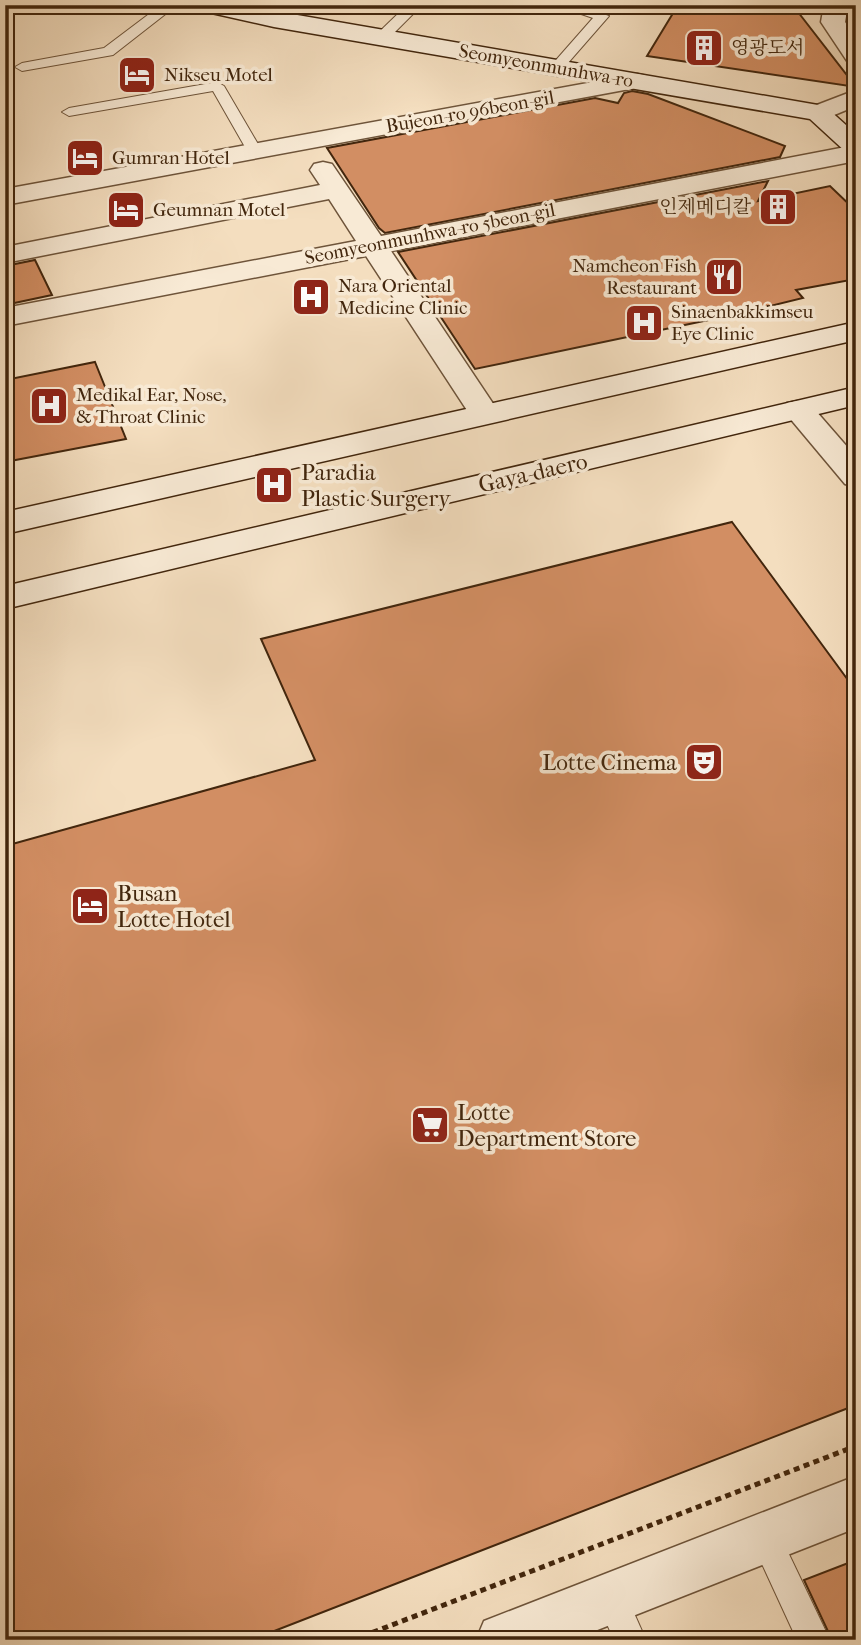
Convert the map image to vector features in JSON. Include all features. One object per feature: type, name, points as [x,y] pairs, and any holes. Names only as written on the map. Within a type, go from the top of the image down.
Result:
[{"type":"street","name":"Seomyeonmunhwa-ro","points":[[206,5],[281,12],[381,38],[818,113]]},
{"type":"street","points":[[836,5],[833,22],[856,56]]},
{"type":"street","name":"Bujeon-ro 96beon-gil","points":[[5,197],[637,82]]},
{"type":"street","points":[[856,97],[818,113],[856,150]]},
{"type":"street","points":[[304,142],[485,414]]},
{"type":"street","name":"Seomyeonmunhwa-ro 5beon-gil","points":[[5,317],[856,150]]},
{"type":"street","points":[[5,255],[336,190]]},
{"type":"street","points":[[5,523],[856,331]]},
{"type":"street","name":"Gaya-daero","points":[[5,598],[856,396]]},
{"type":"street","points":[[798,410],[856,477]]},
{"type":"street","points":[[503,1640],[620,1618],[765,1538],[856,1502]]},
{"type":"lane","points":[[22,67],[108,52],[170,5]]},
{"type":"lane","points":[[381,38],[415,5]]},
{"type":"lane","points":[[556,68],[602,16],[562,5]]},
{"type":"lane","points":[[69,112],[217,86],[254,152]]},
{"type":"lane","points":[[765,1538],[814,1640]]},
{"type":"path","points":[[352,1640],[856,1446]]},
{"type":"building","points":[[678,5],[775,5],[798,12],[856,87],[647,56]]},
{"type":"building","points":[[632,91],[648,94],[785,146],[780,157],[385,233],[379,228],[327,148],[595,98],[618,103],[624,93]]},
{"type":"building","points":[[768,181],[758,201],[830,186],[856,211],[856,279],[796,290],[803,298],[742,313],[475,369],[398,252]]},
{"type":"building","points":[[35,260],[52,295],[5,305],[5,266]]},
{"type":"building","points":[[95,362],[126,439],[5,462],[5,380]]},
{"type":"building","name":"Lotte Department Store","points":[[732,522],[856,691],[856,1405],[251,1640],[5,1640],[5,846],[315,760],[261,639]]},
{"type":"building","points":[[856,1560],[856,1640],[832,1640],[804,1580]]},
{"type":"place","name":"영광도서","points":[[704,48]]},
{"type":"place","name":"Nikseu Motel","points":[[137,75]]},
{"type":"place","name":"Gumran Hotel","points":[[85,158]]},
{"type":"place","name":"인제메디칼","points":[[778,207]]},
{"type":"place","name":"Geumnan Motel","points":[[126,210]]},
{"type":"place","name":"Namcheon Fish Restaurant","points":[[724,277]]},
{"type":"place","name":"Nara Oriental Medicine Clinic","points":[[311,297]]},
{"type":"place","name":"Sinaenbakkimseu Eye Clinic","points":[[644,323]]},
{"type":"place","name":"Medikal Ear, Nose, & Throat Clinic","points":[[49,406]]},
{"type":"place","name":"Paradia Plastic Surgery","points":[[274,485]]},
{"type":"place","name":"Lotte Cinema","points":[[704,762]]},
{"type":"place","name":"Busan Lotte Hotel","points":[[90,906]]},
{"type":"place","name":"Lotte Department Store","points":[[430,1125]]}]
